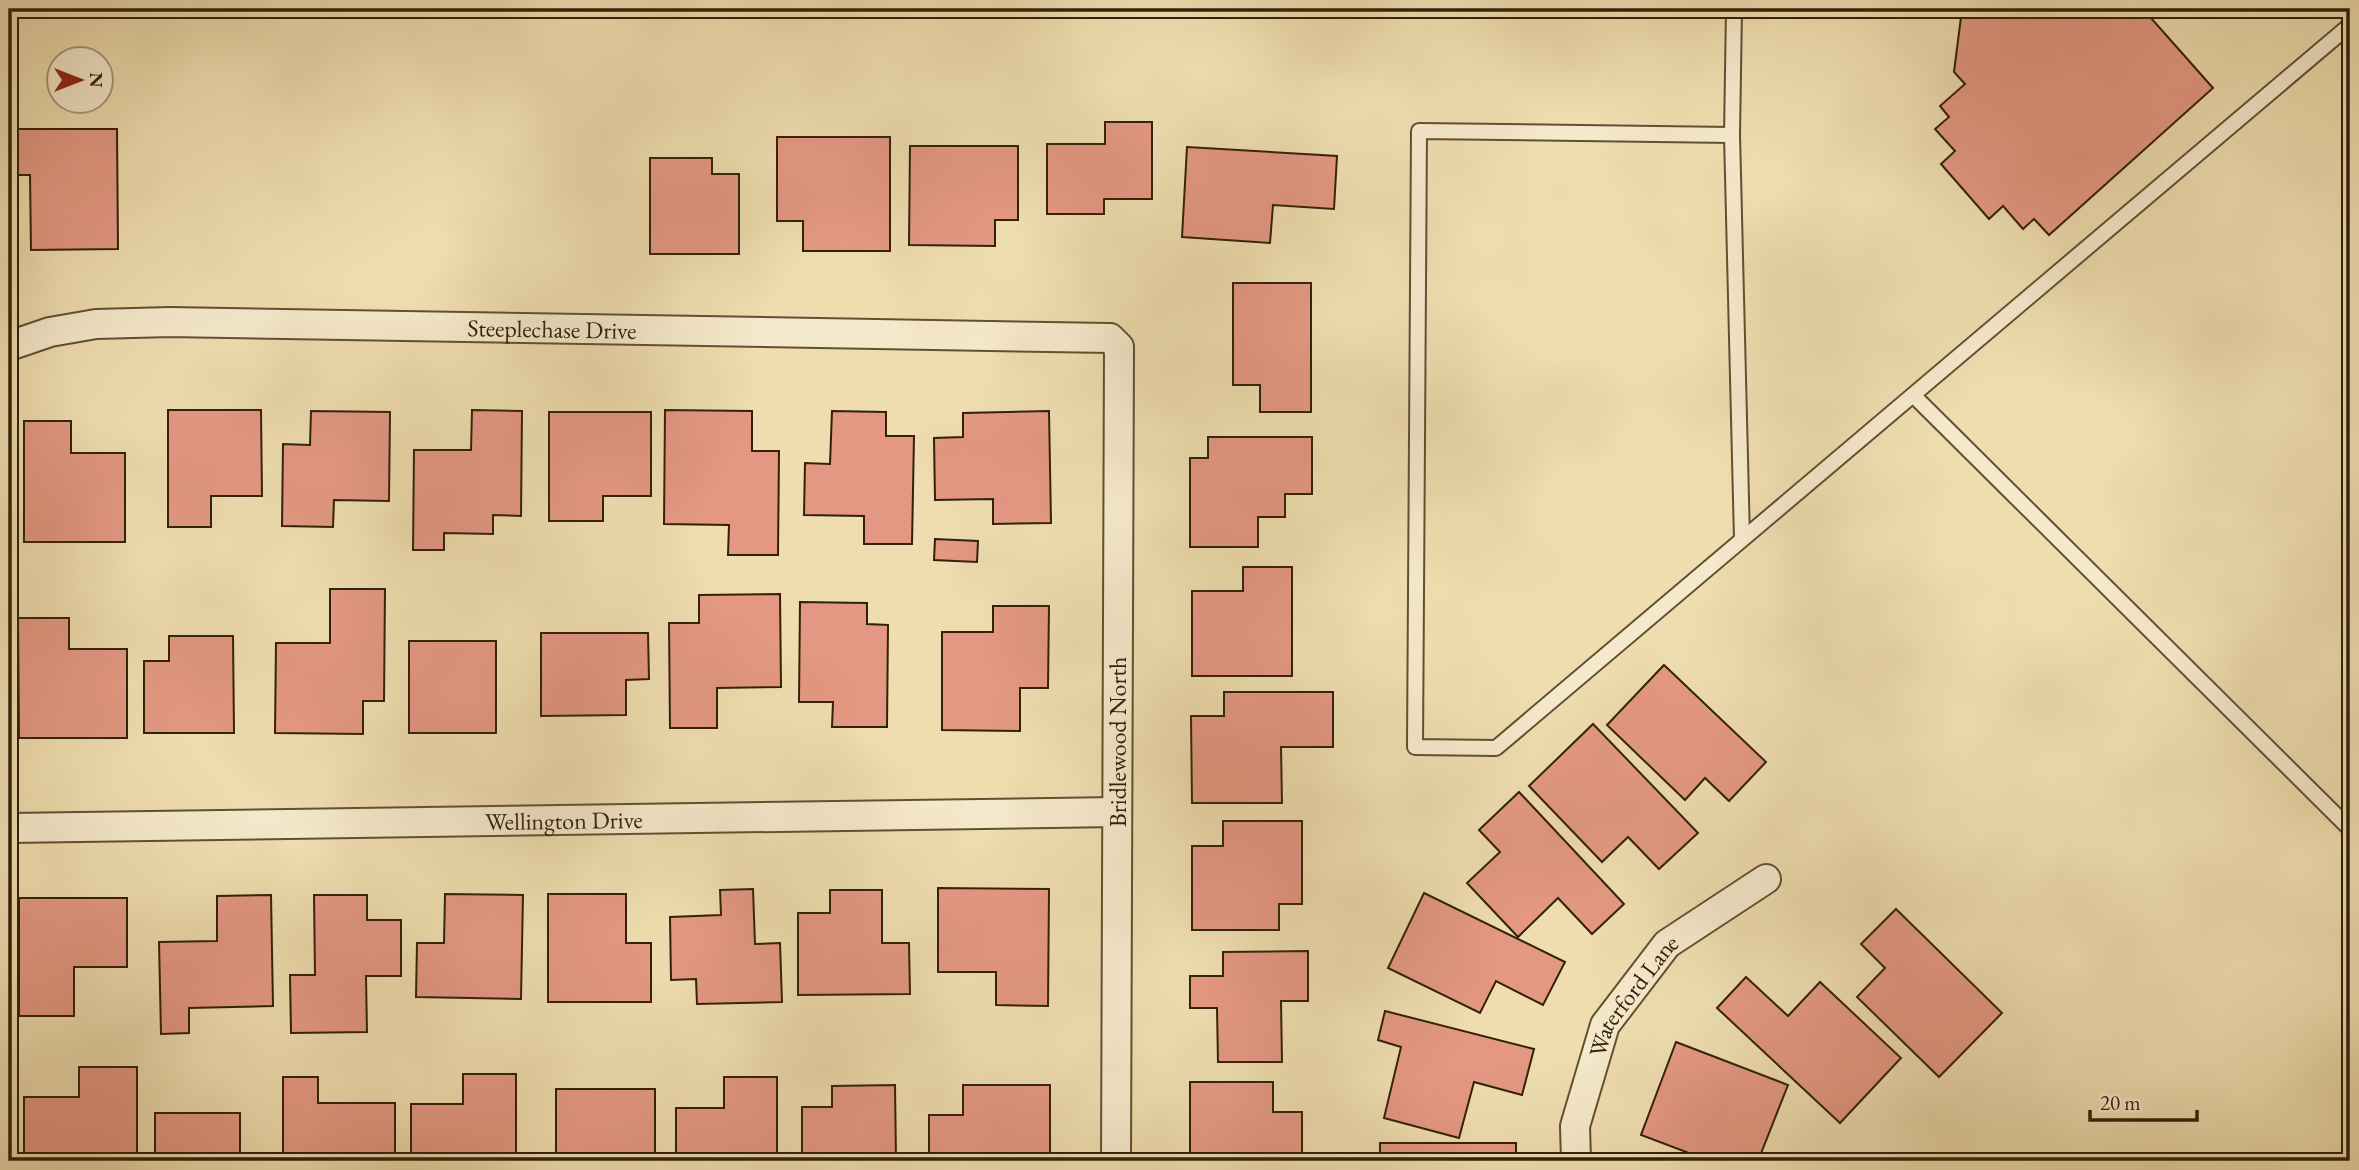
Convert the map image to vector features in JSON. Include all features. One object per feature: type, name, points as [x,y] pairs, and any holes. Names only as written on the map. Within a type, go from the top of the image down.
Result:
[{"type":"street","name":"Steeplechase Drive","points":[[9,346],[50,332],[96,324],[170,322],[1099,337]]},
{"type":"street","name":"Bridlewood North","points":[[1099,337],[1110,338],[1119,347],[1116,1161]]},
{"type":"street","name":"Wellington Drive","points":[[9,828],[1117,812]]},
{"type":"street","name":"Waterford Lane","points":[[1576,1161],[1575,1126],[1605,1025],[1667,944],[1766,879]]},
{"type":"lane","points":[[1734,9],[1732,135],[1742,539]]},
{"type":"lane","points":[[1732,135],[1419,131],[1415,747],[1496,748],[2350,25]]},
{"type":"lane","points":[[1913,395],[2350,829]]},
{"type":"building","points":[[1962,9],[2143,9],[2213,88],[2049,235],[2034,219],[2023,229],[2003,206],[1989,219],[1941,164],[1955,151],[1935,129],[1949,117],[1940,106],[1965,84],[1954,72]]},
{"type":"building","points":[[1105,122],[1152,122],[1152,199],[1104,199],[1104,214],[1047,214],[1047,144],[1105,144]]},
{"type":"building","points":[[9,129],[117,129],[118,249],[31,250],[30,175],[9,175]]},
{"type":"building","points":[[777,137],[890,137],[890,251],[803,251],[803,221],[777,221]]},
{"type":"building","points":[[910,146],[1018,146],[1018,220],[995,220],[995,246],[909,245]]},
{"type":"building","points":[[1187,147],[1337,156],[1334,209],[1273,205],[1270,243],[1182,237]]},
{"type":"building","points":[[650,158],[712,158],[712,174],[739,174],[739,254],[650,254]]},
{"type":"building","points":[[1233,283],[1311,283],[1311,412],[1260,412],[1260,385],[1233,385]]},
{"type":"building","points":[[168,410],[261,410],[262,496],[211,496],[211,527],[168,527]]},
{"type":"building","points":[[472,410],[522,411],[521,516],[493,515],[493,534],[444,533],[444,550],[413,550],[414,450],[471,450]]},
{"type":"building","points":[[665,410],[752,411],[752,451],[779,451],[778,555],[728,555],[729,525],[664,524]]},
{"type":"building","points":[[311,411],[390,412],[389,501],[334,500],[333,527],[282,526],[283,444],[310,445]]},
{"type":"building","points":[[832,411],[886,412],[886,436],[914,436],[912,544],[864,544],[864,516],[804,515],[805,463],[830,464]]},
{"type":"building","points":[[1049,411],[1051,523],[993,524],[993,499],[935,500],[934,438],[963,437],[963,413]]},
{"type":"building","points":[[549,412],[651,412],[651,496],[603,496],[603,521],[549,521]]},
{"type":"building","points":[[24,421],[71,421],[71,453],[125,453],[125,542],[24,542]]},
{"type":"building","points":[[1208,437],[1312,437],[1312,494],[1285,494],[1285,517],[1258,517],[1258,547],[1190,547],[1190,458],[1208,458]]},
{"type":"building","points":[[935,539],[978,541],[977,562],[934,560]]},
{"type":"building","points":[[1243,567],[1292,567],[1292,676],[1192,676],[1192,591],[1243,591]]},
{"type":"building","points":[[330,589],[385,589],[384,701],[363,701],[363,734],[275,733],[276,643],[330,643]]},
{"type":"building","points":[[780,594],[781,687],[717,688],[717,728],[670,728],[669,623],[699,623],[699,595]]},
{"type":"building","points":[[800,602],[867,603],[867,624],[888,625],[887,727],[832,727],[833,702],[799,702]]},
{"type":"building","points":[[993,606],[1049,606],[1048,688],[1020,688],[1020,731],[942,730],[942,632],[993,632]]},
{"type":"building","points":[[18,618],[69,618],[69,649],[127,649],[127,738],[19,738]]},
{"type":"building","points":[[541,633],[648,633],[649,679],[626,680],[626,715],[541,716]]},
{"type":"building","points":[[169,636],[233,636],[234,733],[144,733],[144,661],[169,661]]},
{"type":"building","points":[[409,641],[496,641],[496,733],[409,733]]},
{"type":"building","points":[[1664,665],[1766,762],[1729,801],[1705,778],[1685,800],[1607,725]]},
{"type":"building","points":[[1224,692],[1333,692],[1333,747],[1281,747],[1282,803],[1192,803],[1191,716],[1224,716]]},
{"type":"building","points":[[1593,724],[1698,833],[1659,869],[1628,837],[1602,862],[1529,786]]},
{"type":"building","points":[[1519,792],[1624,904],[1592,934],[1558,898],[1518,937],[1467,883],[1500,852],[1479,830]]},
{"type":"building","points":[[1223,821],[1302,821],[1302,904],[1279,904],[1279,930],[1192,930],[1192,846],[1223,846]]},
{"type":"building","points":[[938,888],[1049,889],[1048,1006],[996,1005],[996,972],[938,972]]},
{"type":"building","points":[[753,889],[755,944],[780,943],[782,1002],[697,1004],[696,979],[671,980],[670,917],[721,915],[720,890]]},
{"type":"building","points":[[830,890],[882,890],[882,943],[909,943],[910,994],[798,995],[798,913],[830,913]]},
{"type":"building","points":[[1424,893],[1565,962],[1543,1005],[1496,981],[1480,1013],[1388,968]]},
{"type":"building","points":[[445,894],[523,895],[521,999],[416,997],[417,943],[444,943]]},
{"type":"building","points":[[548,894],[626,894],[626,943],[651,943],[651,1002],[548,1002]]},
{"type":"building","points":[[271,895],[273,1006],[189,1008],[189,1033],[161,1034],[159,942],[217,941],[217,896]]},
{"type":"building","points":[[314,895],[367,895],[367,920],[401,920],[401,976],[366,976],[367,1032],[291,1033],[290,975],[315,975]]},
{"type":"building","points":[[19,898],[127,898],[127,967],[74,967],[74,1016],[19,1016]]},
{"type":"building","points":[[1896,909],[2002,1013],[1939,1077],[1857,997],[1885,968],[1861,944]]},
{"type":"building","points":[[1308,951],[1308,1001],[1281,1001],[1282,1062],[1218,1062],[1217,1008],[1190,1008],[1190,976],[1223,976],[1223,952]]},
{"type":"building","points":[[1746,977],[1788,1016],[1820,982],[1901,1058],[1840,1123],[1717,1008]]},
{"type":"building","points":[[1385,1011],[1534,1049],[1522,1095],[1474,1082],[1459,1138],[1384,1118],[1401,1047],[1378,1040]]},
{"type":"building","points":[[1676,1042],[1788,1085],[1758,1161],[1710,1161],[1641,1135]]},
{"type":"building","points":[[79,1067],[137,1067],[137,1161],[24,1161],[24,1097],[79,1097]]},
{"type":"building","points":[[463,1074],[516,1074],[516,1161],[411,1161],[411,1104],[463,1104]]},
{"type":"building","points":[[283,1077],[318,1077],[318,1103],[395,1103],[395,1157],[368,1157],[368,1161],[283,1161]]},
{"type":"building","points":[[724,1077],[777,1077],[777,1161],[676,1161],[676,1108],[724,1108]]},
{"type":"building","points":[[1190,1082],[1273,1082],[1273,1112],[1302,1112],[1302,1161],[1190,1161]]},
{"type":"building","points":[[895,1085],[896,1161],[802,1161],[802,1107],[832,1107],[832,1086]]},
{"type":"building","points":[[963,1085],[1050,1085],[1050,1161],[929,1161],[929,1115],[963,1115]]},
{"type":"building","points":[[556,1089],[655,1089],[655,1161],[556,1161]]},
{"type":"building","points":[[155,1113],[240,1113],[240,1161],[155,1161]]},
{"type":"building","points":[[1380,1143],[1516,1143],[1516,1161],[1380,1161]]}]
